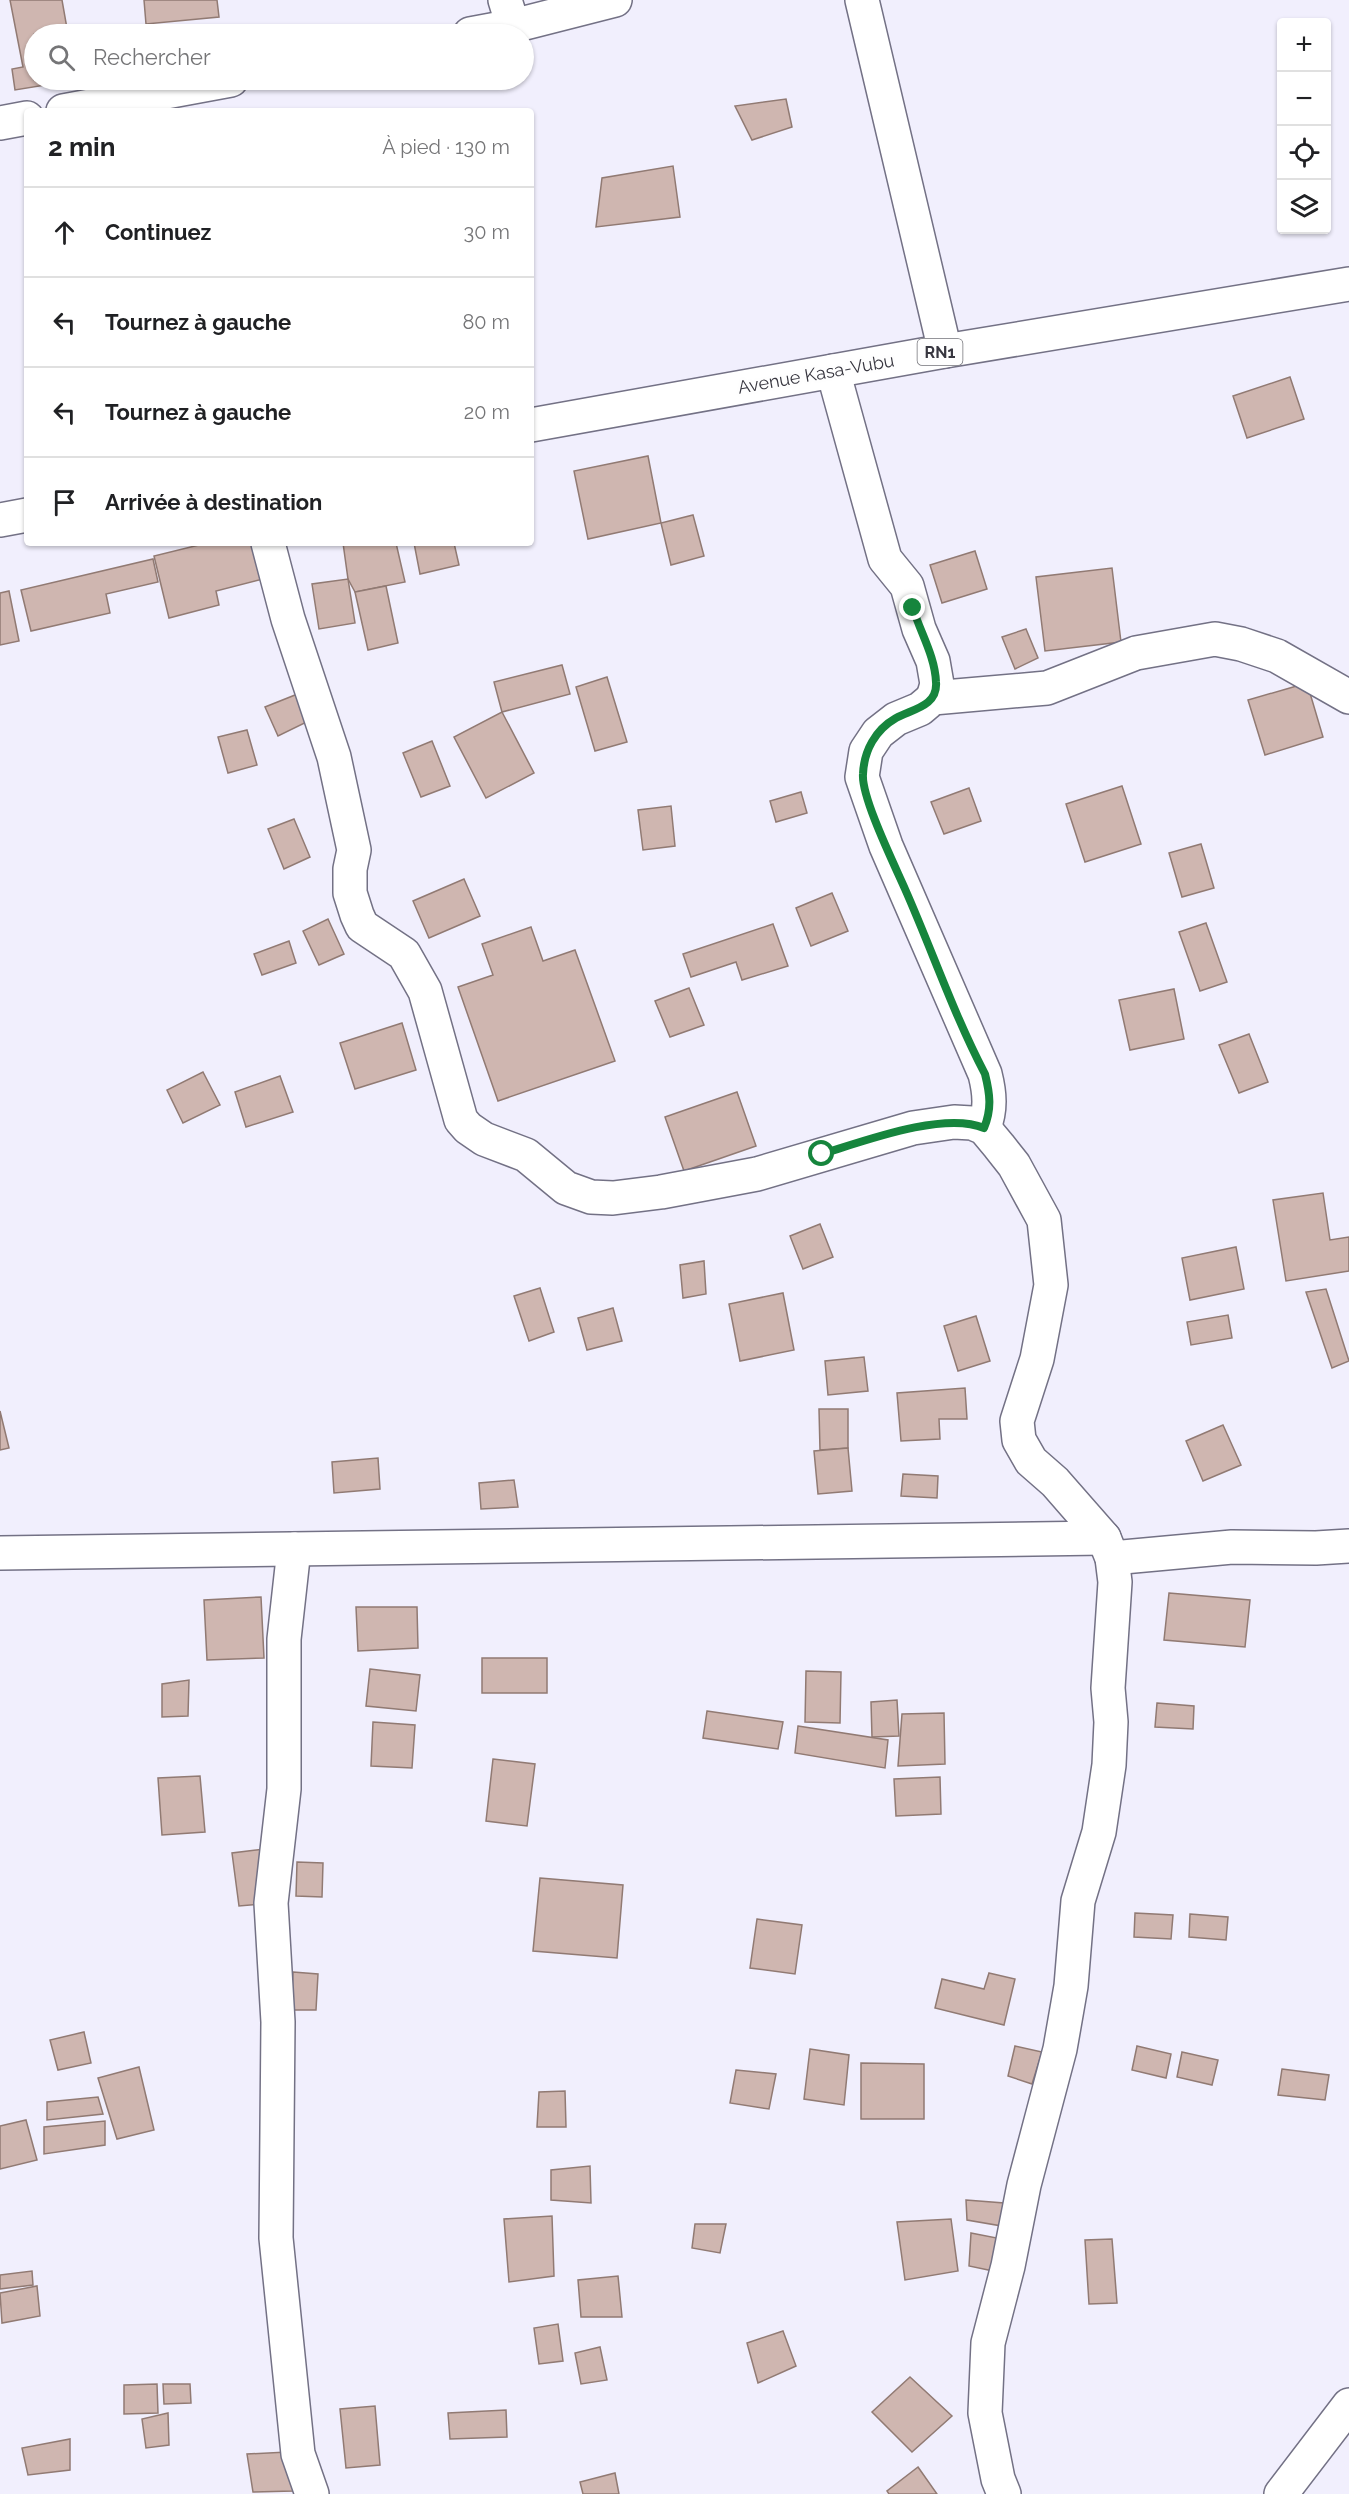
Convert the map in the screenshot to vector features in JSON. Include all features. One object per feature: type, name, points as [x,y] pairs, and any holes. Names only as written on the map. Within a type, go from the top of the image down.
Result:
[{"type":"main road","points":[[489,24],[509,13],[615,0]]},
{"type":"main road","points":[[862,0],[945,351]]},
{"type":"main road","points":[[79,108],[177,90]]},
{"type":"main road","points":[[0,123],[24,119]]},
{"type":"main road","name":"Avenue Kasa-Vubu","points":[[534,424],[945,351],[1349,284]]},
{"type":"main road","points":[[833,371],[885,559],[907,586],[919,629],[933,661],[937,684],[933,698],[920,709],[896,719],[878,733],[866,751],[862,777],[886,846],[985,1074],[990,1094],[989,1115],[984,1128]]},
{"type":"main road","points":[[0,520],[24,516]]},
{"type":"main road","points":[[269,546],[288,619],[334,757],[354,850],[350,869],[350,893],[357,915],[362,926],[404,954],[425,991],[461,1120],[468,1128],[484,1138],[526,1155],[566,1188],[591,1197],[613,1198],[661,1192],[757,1174],[914,1128],[954,1122],[972,1123],[984,1128],[1014,1165],[1044,1220],[1051,1285],[1037,1359],[1017,1421],[1019,1440],[1031,1461],[1055,1482],[1108,1548],[1115,1582],[1108,1688],[1111,1722],[1099,1832],[1078,1901],[1071,1986],[1060,2049],[1024,2186],[1008,2266],[988,2343],[985,2413],[998,2478],[1004,2494]]},
{"type":"main road","points":[[933,698],[1047,688],[1136,654],[1215,639],[1241,644],[1276,656],[1349,696]]},
{"type":"main road","points":[[0,1553],[294,1549],[1316,1548],[1349,1546]]},
{"type":"main road","points":[[294,1549],[284,1639],[284,1789],[271,1903],[278,2022],[276,2238],[298,2454],[312,2494]]},
{"type":"main road","points":[[1281,2494],[1349,2405]]},
{"type":"building","points":[[10,0],[62,0],[66,24],[24,24],[24,89],[15,90],[12,69],[23,67]]},
{"type":"building","points":[[144,0],[217,0],[219,17],[146,24]]},
{"type":"building","points":[[786,99],[792,127],[752,140],[735,106]]},
{"type":"building","points":[[673,166],[680,217],[596,227],[602,178]]},
{"type":"building","points":[[1290,377],[1304,419],[1247,438],[1233,396]]},
{"type":"building","points":[[648,456],[661,523],[588,539],[574,471]]},
{"type":"building","points":[[693,515],[704,556],[671,565],[661,523]]},
{"type":"building","points":[[195,546],[255,546],[263,579],[216,591],[219,605],[169,618],[154,556]]},
{"type":"building","points":[[343,546],[397,546],[405,582],[355,592],[348,579]]},
{"type":"building","points":[[415,546],[455,546],[459,565],[420,574]]},
{"type":"building","points":[[975,551],[987,589],[942,603],[930,565]]},
{"type":"building","points":[[153,559],[158,582],[106,594],[110,613],[31,631],[21,590]]},
{"type":"building","points":[[1112,568],[1121,642],[1045,651],[1036,577]]},
{"type":"building","points":[[348,579],[355,623],[319,629],[312,584]]},
{"type":"building","points":[[386,586],[398,643],[368,650],[355,592]]},
{"type":"building","points":[[9,591],[19,641],[0,645],[0,593]]},
{"type":"building","points":[[1026,629],[1038,658],[1015,669],[1002,637]]},
{"type":"building","points":[[562,665],[570,694],[502,712],[494,682]]},
{"type":"building","points":[[607,677],[627,742],[595,751],[576,687]]},
{"type":"building","points":[[1307,683],[1323,737],[1265,755],[1248,700]]},
{"type":"building","points":[[305,691],[319,716],[278,736],[265,707]]},
{"type":"building","points":[[502,712],[534,773],[486,798],[454,737]]},
{"type":"building","points":[[247,730],[257,765],[228,773],[218,737]]},
{"type":"building","points":[[432,741],[450,786],[421,797],[403,753]]},
{"type":"building","points":[[1122,786],[1141,844],[1085,862],[1066,804]]},
{"type":"building","points":[[969,788],[981,821],[944,834],[931,802]]},
{"type":"building","points":[[801,792],[807,813],[776,822],[770,801]]},
{"type":"building","points":[[671,806],[675,846],[643,850],[638,810]]},
{"type":"building","points":[[294,819],[310,857],[284,869],[268,829]]},
{"type":"building","points":[[1201,844],[1214,888],[1182,897],[1169,853]]},
{"type":"building","points":[[464,879],[480,916],[429,938],[413,901]]},
{"type":"building","points":[[832,893],[848,931],[811,946],[796,908]]},
{"type":"building","points":[[328,919],[344,954],[319,965],[303,931]]},
{"type":"building","points":[[1206,923],[1227,982],[1200,991],[1179,932]]},
{"type":"building","points":[[773,924],[788,966],[742,980],[736,962],[691,977],[683,954]]},
{"type":"building","points":[[531,927],[543,961],[575,950],[615,1061],[498,1101],[458,987],[493,975],[482,944]]},
{"type":"building","points":[[289,941],[296,963],[262,975],[254,954]]},
{"type":"building","points":[[689,988],[704,1025],[670,1037],[655,1001]]},
{"type":"building","points":[[1174,989],[1184,1039],[1130,1050],[1119,1000]]},
{"type":"building","points":[[402,1023],[416,1070],[355,1089],[340,1043]]},
{"type":"building","points":[[1249,1034],[1268,1082],[1239,1093],[1219,1045]]},
{"type":"building","points":[[203,1072],[220,1105],[183,1123],[167,1090]]},
{"type":"building","points":[[280,1076],[293,1112],[246,1127],[235,1092]]},
{"type":"building","points":[[737,1092],[756,1146],[684,1171],[665,1117]]},
{"type":"building","points":[[1323,1193],[1330,1240],[1349,1237],[1349,1271],[1286,1281],[1273,1200]]},
{"type":"building","points":[[820,1224],[833,1257],[803,1269],[790,1236]]},
{"type":"building","points":[[1236,1247],[1244,1289],[1190,1300],[1182,1258]]},
{"type":"building","points":[[704,1261],[706,1294],[683,1298],[680,1265]]},
{"type":"building","points":[[540,1288],[554,1332],[529,1341],[514,1296]]},
{"type":"building","points":[[1326,1289],[1349,1361],[1332,1368],[1306,1292]]},
{"type":"building","points":[[783,1293],[794,1350],[740,1361],[729,1304]]},
{"type":"building","points":[[613,1308],[622,1341],[587,1350],[578,1318]]},
{"type":"building","points":[[1228,1315],[1232,1338],[1191,1345],[1187,1322]]},
{"type":"building","points":[[976,1316],[990,1361],[958,1371],[944,1326]]},
{"type":"building","points":[[864,1357],[868,1391],[828,1395],[825,1361]]},
{"type":"building","points":[[965,1388],[967,1419],[939,1419],[940,1439],[901,1441],[897,1393]]},
{"type":"building","points":[[819,1409],[848,1409],[848,1448],[820,1450]]},
{"type":"building","points":[[0,1411],[9,1448],[0,1450]]},
{"type":"building","points":[[1223,1425],[1241,1465],[1203,1481],[1186,1441]]},
{"type":"building","points":[[848,1448],[852,1491],[818,1494],[814,1451]]},
{"type":"building","points":[[378,1458],[380,1489],[334,1493],[332,1462]]},
{"type":"building","points":[[903,1474],[938,1476],[937,1498],[901,1496]]},
{"type":"building","points":[[514,1480],[518,1507],[481,1509],[479,1483]]},
{"type":"building","points":[[1169,1593],[1250,1600],[1245,1647],[1164,1640]]},
{"type":"building","points":[[261,1597],[264,1658],[207,1660],[204,1600]]},
{"type":"building","points":[[356,1607],[417,1607],[418,1648],[358,1651]]},
{"type":"building","points":[[482,1658],[547,1658],[547,1693],[482,1693]]},
{"type":"building","points":[[370,1669],[420,1675],[416,1711],[366,1706]]},
{"type":"building","points":[[806,1671],[841,1672],[840,1723],[805,1722]]},
{"type":"building","points":[[189,1680],[188,1716],[162,1717],[162,1684]]},
{"type":"building","points":[[897,1700],[899,1736],[872,1737],[871,1702]]},
{"type":"building","points":[[1157,1703],[1194,1706],[1193,1729],[1155,1727]]},
{"type":"building","points":[[707,1711],[783,1722],[778,1749],[703,1738]]},
{"type":"building","points":[[944,1713],[945,1764],[898,1766],[902,1714]]},
{"type":"building","points":[[373,1722],[415,1725],[412,1768],[371,1766]]},
{"type":"building","points":[[798,1726],[888,1740],[885,1768],[795,1753]]},
{"type":"building","points":[[493,1759],[535,1764],[527,1826],[486,1821]]},
{"type":"building","points":[[200,1776],[205,1832],[162,1835],[158,1778]]},
{"type":"building","points":[[940,1777],[941,1814],[896,1816],[894,1779]]},
{"type":"building","points":[[265,1849],[271,1903],[239,1906],[232,1853]]},
{"type":"building","points":[[297,1862],[323,1863],[322,1897],[296,1896]]},
{"type":"building","points":[[540,1878],[623,1885],[617,1958],[533,1951]]},
{"type":"building","points":[[1135,1913],[1173,1915],[1171,1939],[1134,1937]]},
{"type":"building","points":[[1190,1914],[1228,1917],[1226,1940],[1189,1937]]},
{"type":"building","points":[[757,1919],[802,1925],[795,1974],[750,1968]]},
{"type":"building","points":[[293,1972],[318,1974],[316,2010],[291,2010]]},
{"type":"building","points":[[989,1973],[1015,1979],[1004,2025],[935,2008],[942,1979],[984,1989]]},
{"type":"building","points":[[84,2032],[91,2063],[58,2070],[50,2040]]},
{"type":"building","points":[[1015,2046],[1042,2052],[1032,2084],[1008,2076]]},
{"type":"building","points":[[1137,2046],[1171,2054],[1166,2078],[1132,2070]]},
{"type":"building","points":[[810,2049],[849,2055],[844,2105],[804,2099]]},
{"type":"building","points":[[1182,2052],[1218,2060],[1212,2085],[1177,2077]]},
{"type":"building","points":[[861,2063],[924,2064],[924,2119],[861,2119]]},
{"type":"building","points":[[139,2067],[154,2130],[117,2139],[98,2078]]},
{"type":"building","points":[[1282,2069],[1329,2075],[1325,2100],[1278,2095]]},
{"type":"building","points":[[736,2070],[776,2074],[769,2109],[730,2103]]},
{"type":"building","points":[[565,2091],[566,2127],[537,2127],[539,2092]]},
{"type":"building","points":[[98,2097],[103,2114],[47,2120],[47,2102]]},
{"type":"building","points":[[26,2120],[37,2160],[0,2169],[0,2126]]},
{"type":"building","points":[[105,2121],[105,2145],[44,2154],[44,2127]]},
{"type":"building","points":[[590,2166],[591,2203],[551,2200],[551,2170]]},
{"type":"building","points":[[966,2200],[1004,2203],[1002,2226],[967,2220]]},
{"type":"building","points":[[552,2216],[554,2276],[509,2282],[504,2219]]},
{"type":"building","points":[[951,2219],[958,2271],[905,2280],[897,2222]]},
{"type":"building","points":[[695,2224],[726,2224],[720,2253],[692,2248]]},
{"type":"building","points":[[971,2233],[1002,2239],[998,2272],[969,2266]]},
{"type":"building","points":[[1112,2239],[1117,2303],[1089,2304],[1085,2240]]},
{"type":"building","points":[[32,2271],[33,2285],[0,2289],[0,2275]]},
{"type":"building","points":[[618,2276],[622,2317],[581,2317],[578,2280]]},
{"type":"building","points":[[37,2286],[40,2316],[2,2323],[0,2293]]},
{"type":"building","points":[[558,2324],[563,2361],[539,2364],[534,2328]]},
{"type":"building","points":[[783,2331],[796,2366],[758,2383],[747,2343]]},
{"type":"building","points":[[600,2347],[607,2380],[581,2384],[575,2353]]},
{"type":"building","points":[[910,2377],[952,2416],[912,2452],[872,2412]]},
{"type":"building","points":[[157,2384],[158,2413],[124,2414],[124,2385]]},
{"type":"building","points":[[163,2384],[190,2384],[191,2403],[164,2404]]},
{"type":"building","points":[[375,2406],[380,2465],[346,2468],[340,2409]]},
{"type":"building","points":[[506,2410],[507,2437],[450,2439],[448,2413]]},
{"type":"building","points":[[168,2413],[169,2445],[146,2448],[142,2419]]},
{"type":"building","points":[[70,2439],[70,2470],[28,2475],[22,2448]]},
{"type":"building","points":[[287,2452],[293,2491],[253,2492],[247,2454]]},
{"type":"building","points":[[918,2467],[937,2494],[889,2494],[887,2491]]},
{"type":"building","points":[[615,2473],[619,2494],[583,2494],[580,2482]]},
{"type":"route","points":[[822,1154],[914,1128],[954,1122],[972,1123],[984,1128],[989,1115],[990,1094],[985,1074],[974,1054],[886,846],[862,777],[866,751],[878,733],[896,719],[920,709],[933,698],[937,684],[933,661],[919,629],[913,608]]}]
